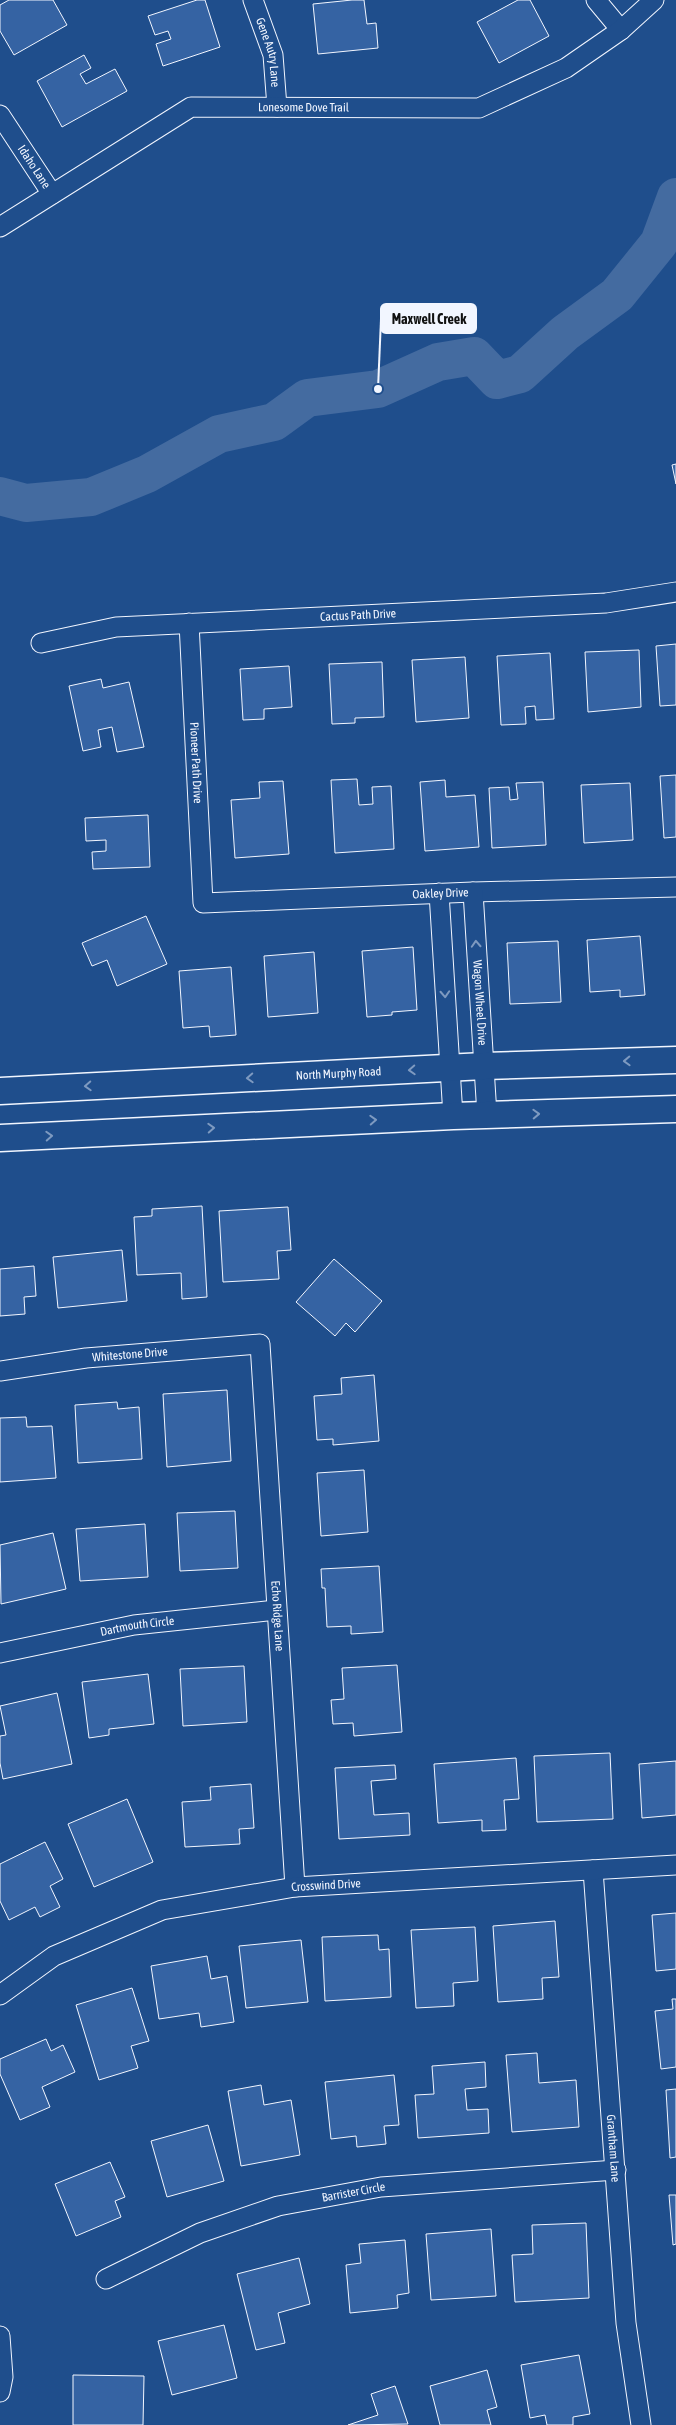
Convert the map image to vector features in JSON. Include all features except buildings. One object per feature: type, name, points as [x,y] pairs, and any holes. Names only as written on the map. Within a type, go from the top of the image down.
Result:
[{"type":"main road","name":"North Murphy Road","points":[[0,1091],[484,1066],[676,1060]]},
{"type":"main road","points":[[0,1138],[452,1116],[676,1109]]},
{"type":"street","name":"Gene Autry Lane","points":[[253,0],[273,56],[277,107]]},
{"type":"street","points":[[596,0],[621,30]]},
{"type":"street","name":"Lonesome Dove Trail","points":[[0,228],[191,106],[479,108],[566,68],[621,30],[654,0]]},
{"type":"street","name":"Idaho Lane","points":[[0,115],[52,194]]},
{"type":"street","name":"Cactus Path Drive","points":[[41,643],[116,627],[606,604],[676,592]]},
{"type":"street","name":"Pioneer Path Drive","points":[[189,623],[203,904]]},
{"type":"street","name":"Oakley Drive","points":[[203,904],[439,893],[676,887]]},
{"type":"street","name":"Wagon Wheel Drive","points":[[473,892],[487,1115]]},
{"type":"street","points":[[439,893],[452,1116]]},
{"type":"street","name":"Whitestone Drive","points":[[0,1371],[86,1358],[230,1348],[260,1344]]},
{"type":"street","name":"Echo Ridge Lane","points":[[260,1344],[295,1886]]},
{"type":"street","name":"Dartmouth Circle","points":[[0,1653],[134,1625],[276,1610]]},
{"type":"street","name":"Crosswind Drive","points":[[0,1995],[54,1956],[162,1910],[295,1886],[676,1865]]},
{"type":"street","name":"Grantham Lane","points":[[593,1870],[626,2323],[641,2425]]},
{"type":"street","name":"Barrister Circle","points":[[106,2279],[200,2233],[278,2206],[382,2187],[616,2170]]},
{"type":"street","points":[[0,2336],[3,2377],[0,2392]]},
{"type":"waterway","points":[[0,496],[26,503],[91,497],[147,474],[219,434],[274,422],[307,398],[378,389],[438,362],[474,356],[497,380],[520,374],[565,333],[617,295],[659,243],[676,197]]},
{"type":"place","name":"Maxwell Creek","points":[[378,389]]}]
